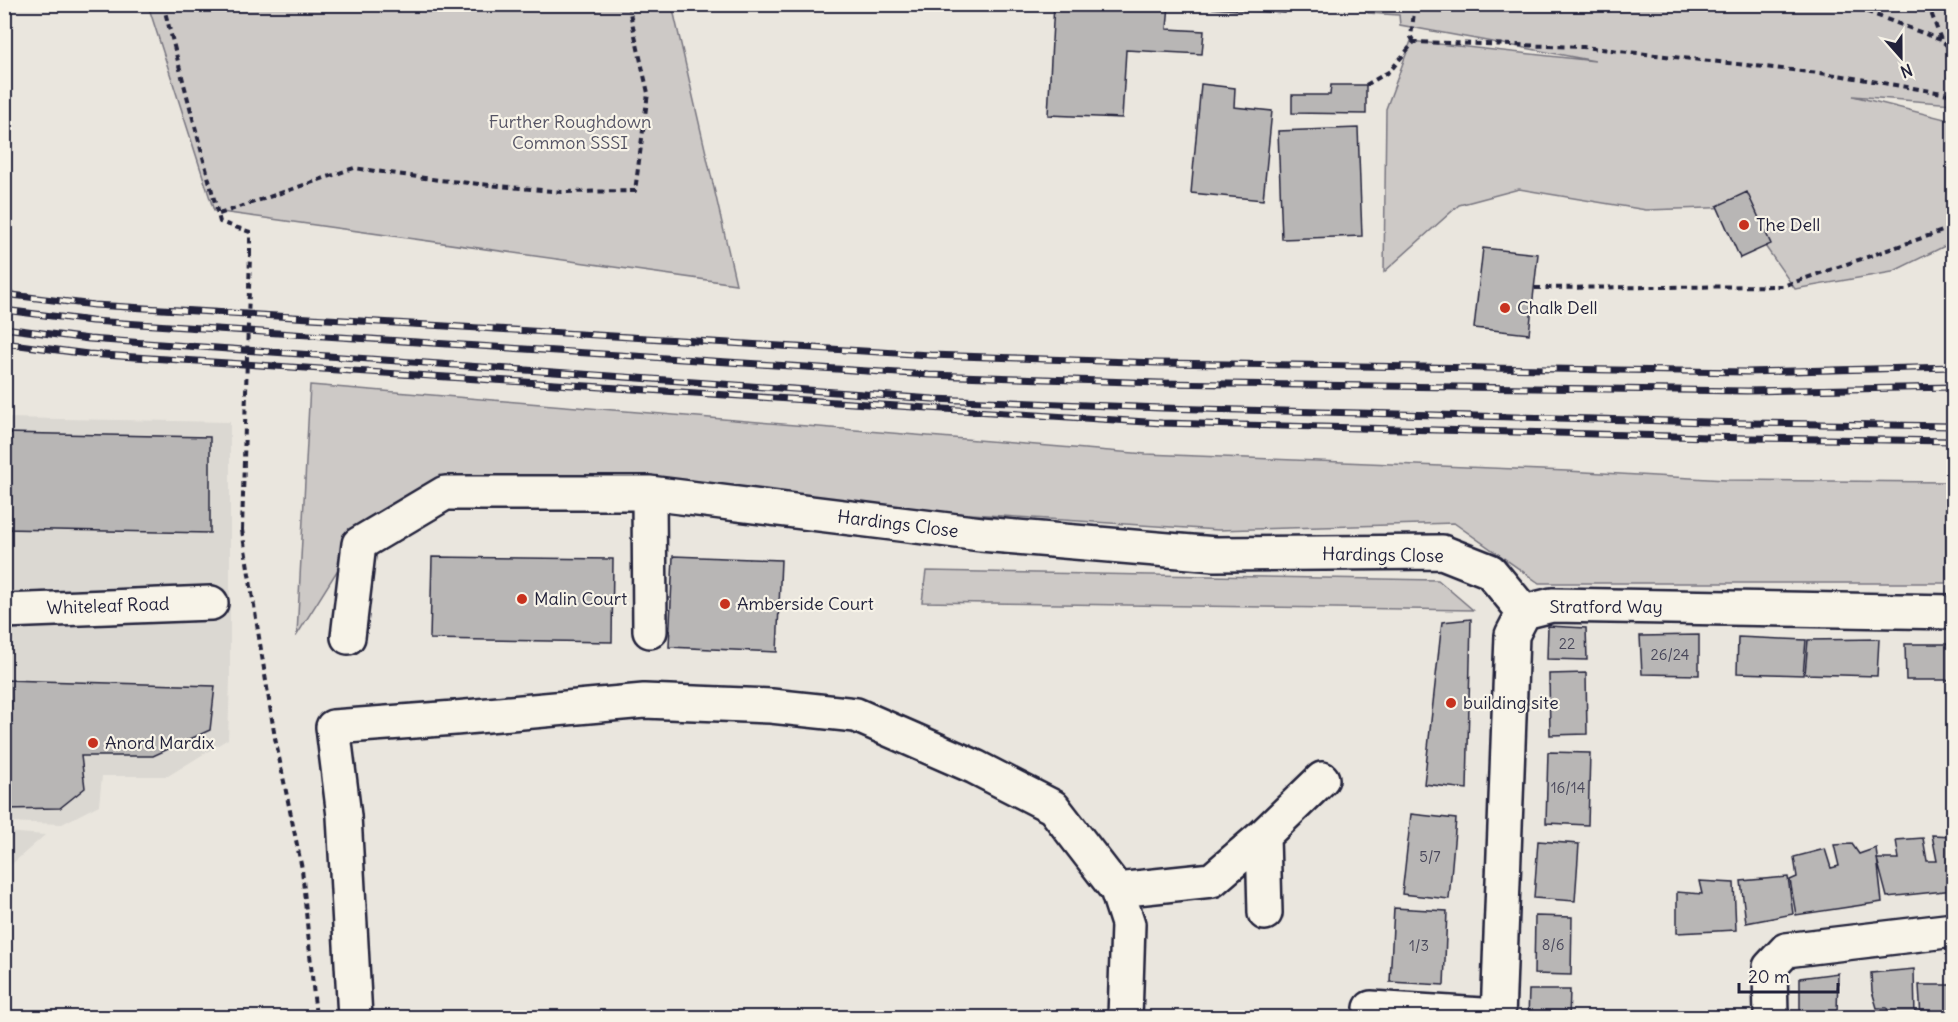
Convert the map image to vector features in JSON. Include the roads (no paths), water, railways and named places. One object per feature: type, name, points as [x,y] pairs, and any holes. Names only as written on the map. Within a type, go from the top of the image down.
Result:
[{"type":"street","name":"Hardings Close","points":[[348,637],[358,543],[446,493],[649,493],[981,534],[1215,554],[1442,552],[1490,571],[1524,612]]},
{"type":"street","points":[[649,493],[650,631]]},
{"type":"street","name":"Whiteleaf Road","points":[[4,610],[211,603]]},
{"type":"street","name":"Stratford Way","points":[[1498,1017],[1512,635],[1524,612],[1552,605],[1953,612]]},
{"type":"street","points":[[355,1017],[344,816],[333,726],[455,718],[644,701],[771,706],[855,715],[975,767],[1053,807],[1117,890],[1128,924],[1125,1017]]},
{"type":"street","points":[[1117,890],[1212,880],[1263,836],[1322,779]]},
{"type":"street","points":[[1263,836],[1265,913]]},
{"type":"street","points":[[1771,1017],[1770,967],[1786,950],[1953,930]]},
{"type":"street","points":[[1371,1008],[1498,1017]]},
{"type":"railway","points":[[4,294],[94,305],[930,355],[1159,363],[1747,372],[1954,367]]},
{"type":"railway","points":[[4,310],[92,321],[929,375],[1159,383],[1747,391],[1954,387]]},
{"type":"railway","points":[[4,328],[89,339],[933,399],[1162,408],[1954,426]]},
{"type":"railway","points":[[4,343],[88,354],[1162,423],[1954,441]]},
{"type":"place","name":"The Dell","points":[[1744,225]]},
{"type":"place","name":"Chalk Dell","points":[[1505,308]]},
{"type":"place","name":"Malin Court","points":[[522,599]]},
{"type":"place","name":"Amberside Court","points":[[725,604]]},
{"type":"place","name":"building site","points":[[1451,703]]},
{"type":"place","name":"Anord Mardix","points":[[93,743]]},
{"type":"park label","name":"Further Roughdown Common SSSI","points":[[570,132]]}]
